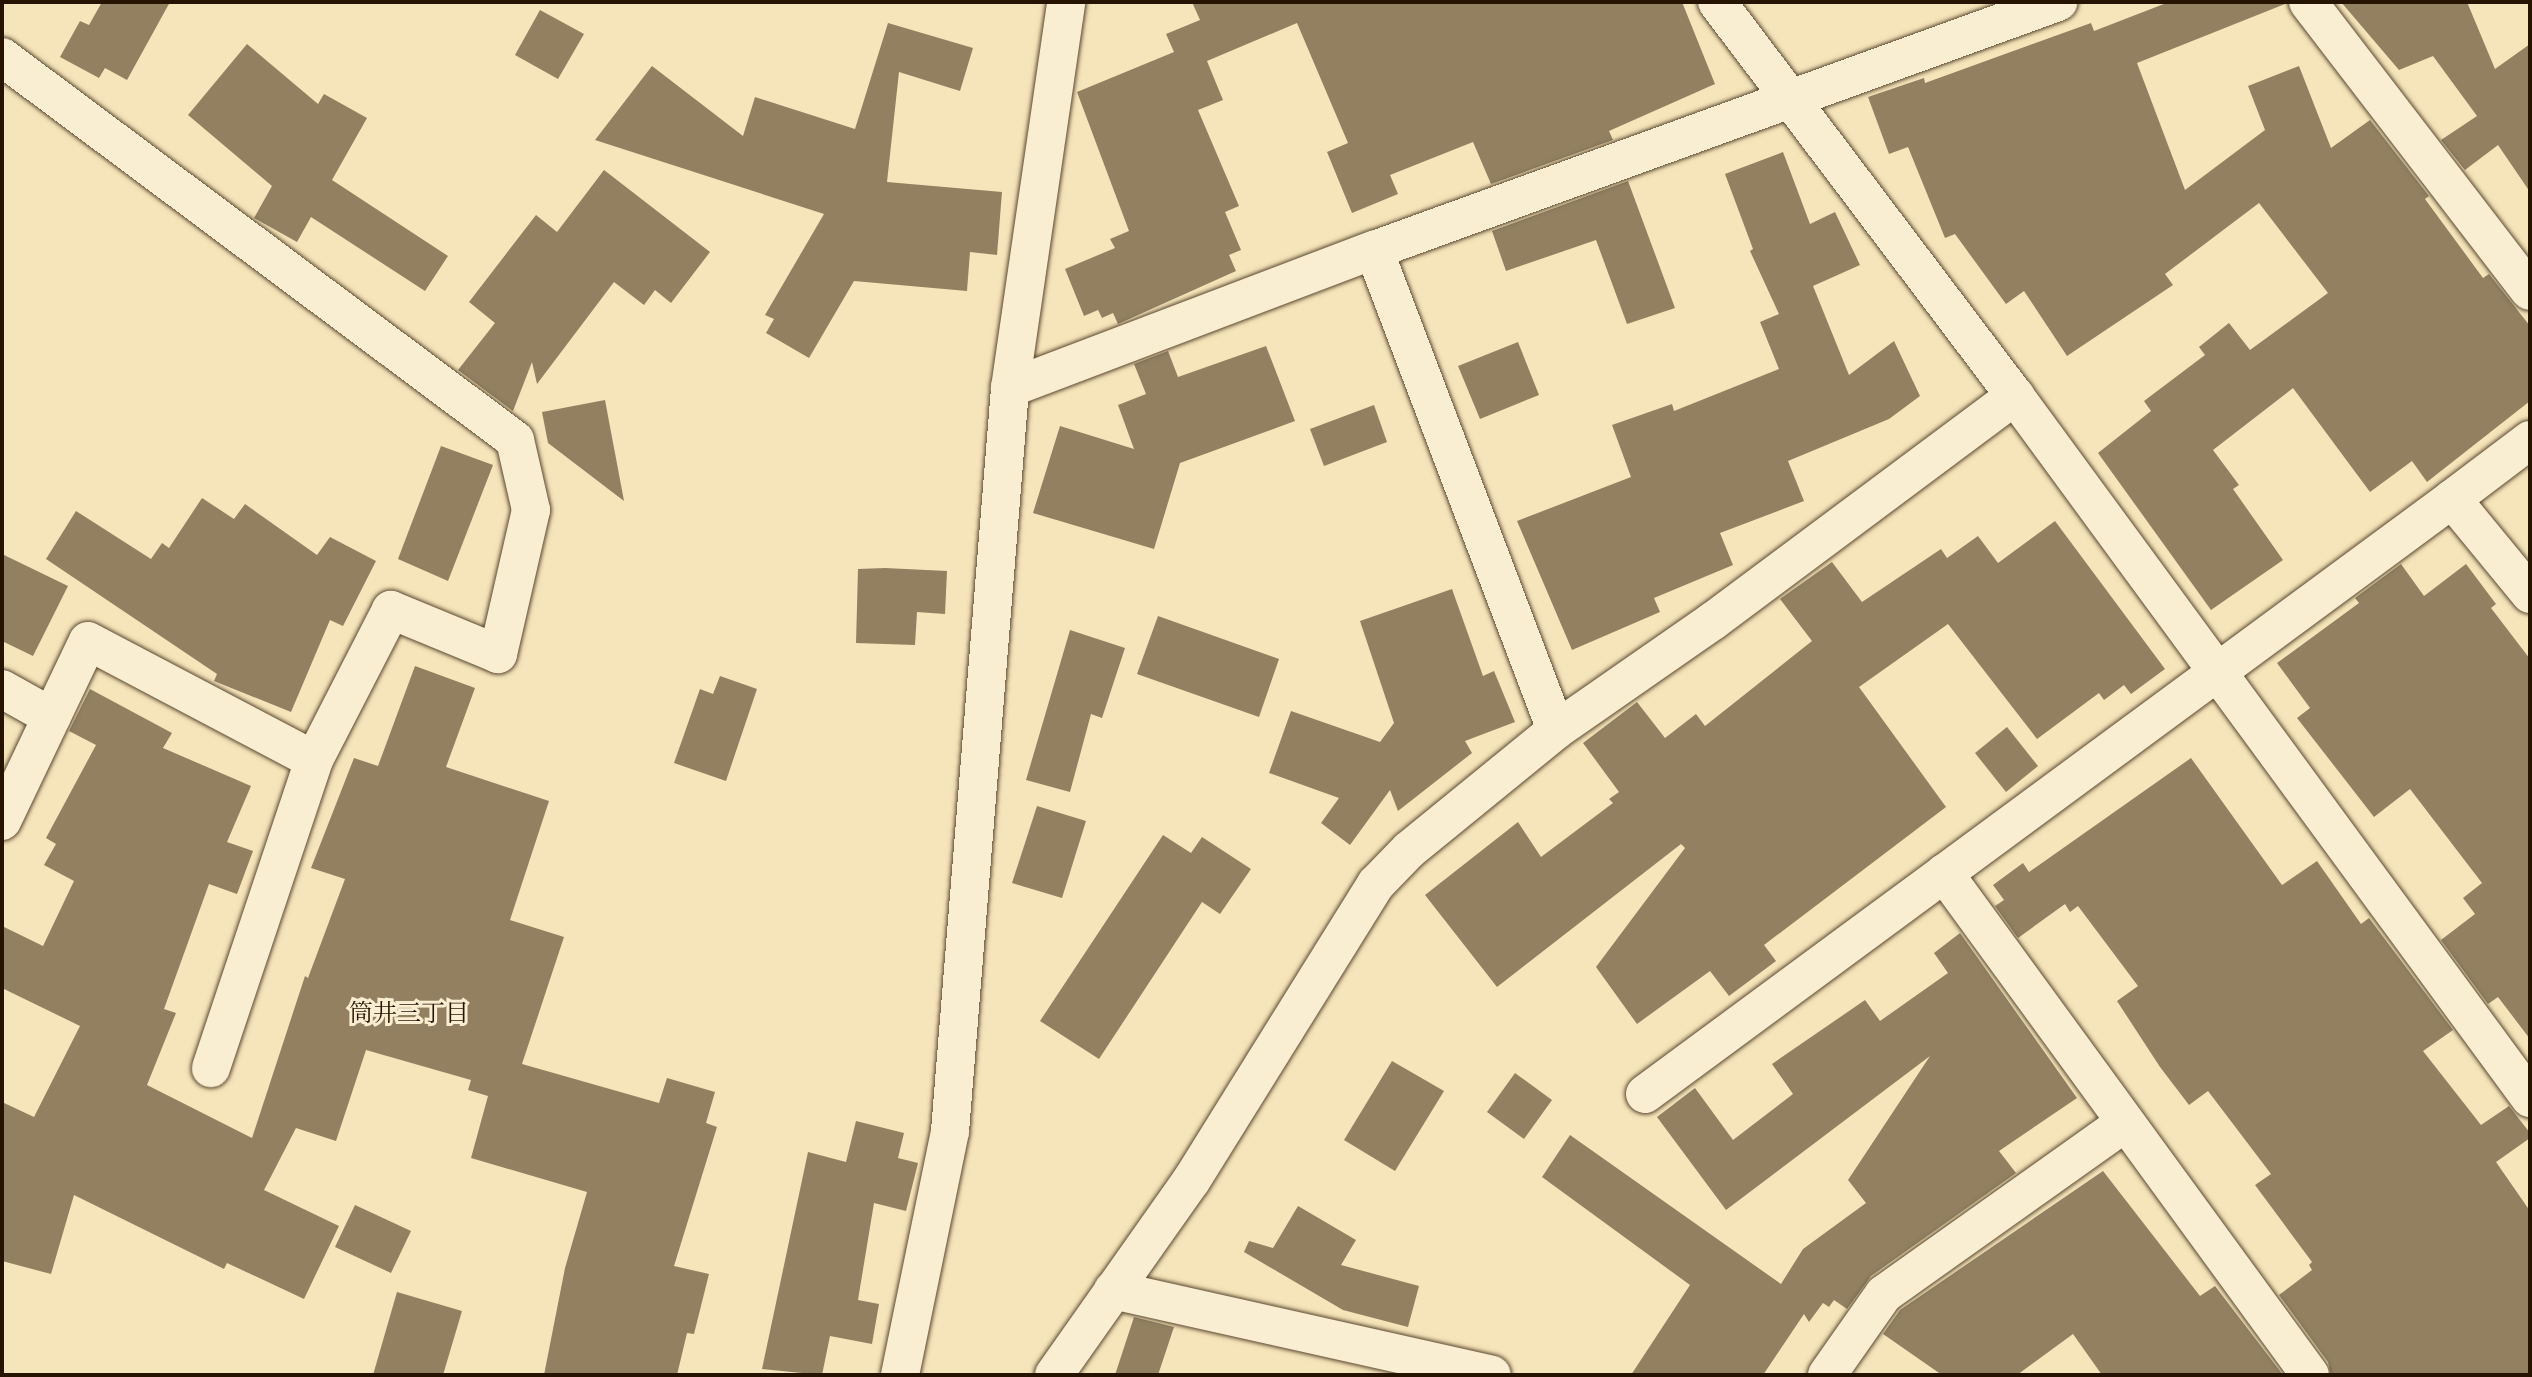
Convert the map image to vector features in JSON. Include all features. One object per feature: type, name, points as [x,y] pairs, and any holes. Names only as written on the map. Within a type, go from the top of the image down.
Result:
[{"type":"street","points":[[1717,2],[2015,396],[2530,1098]]},
{"type":"street","points":[[1010,388],[1789,97],[2058,2]]},
{"type":"street","points":[[2308,2],[2530,291]]},
{"type":"street","points":[[900,1375],[950,1132],[1010,388],[1068,3]]},
{"type":"street","points":[[2,57],[514,440],[531,510],[498,654],[391,610],[314,760],[211,1068]]},
{"type":"street","points":[[1374,250],[1556,730]]},
{"type":"street","points":[[1054,1375],[1191,1181],[1376,884],[1409,850],[1556,730],[1713,621],[2015,396]]},
{"type":"street","points":[[1645,1094],[2530,440]]},
{"type":"street","points":[[2452,499],[2530,594]]},
{"type":"street","points":[[2,821],[88,641],[314,760]]},
{"type":"street","points":[[2,690],[52,717]]},
{"type":"street","points":[[1944,873],[2310,1375]]},
{"type":"street","points":[[1827,1375],[1884,1294],[2125,1123]]},
{"type":"street","points":[[1113,1290],[1492,1375]]},
{"type":"building","points":[[102,2],[170,2],[127,80],[105,68],[99,78],[60,57],[80,21],[89,25]]},
{"type":"building","points":[[1192,2],[1682,2],[1715,84],[1609,131],[1613,140],[1491,184],[1473,142],[1390,175],[1398,194],[1352,213],[1327,152],[1348,143],[1297,23],[1207,61],[1223,100],[1198,110],[1239,206],[1225,212],[1241,250],[1229,255],[1236,271],[1118,324],[1113,313],[1102,318],[1098,310],[1084,316],[1065,269],[1115,248],[1110,239],[1129,231],[1077,92],[1174,52],[1166,34],[1200,20]]},
{"type":"building","points":[[2169,2],[2285,4],[2137,63],[2185,190],[2265,130],[2248,86],[2299,66],[2331,148],[2370,120],[2429,196],[2425,199],[2483,278],[2489,274],[2530,326],[2530,401],[2427,482],[2412,461],[2370,492],[2293,388],[2213,450],[2239,485],[2233,489],[2283,560],[2211,610],[2098,453],[2151,411],[2144,401],[2205,355],[2199,347],[2229,323],[2250,350],[2328,293],[2259,203],[2165,274],[2173,285],[2067,356],[2024,291],[2006,304],[1955,234],[1945,238],[1908,147],[1889,154],[1868,97],[1924,78],[1925,83],[2091,23],[2094,31]]},
{"type":"building","points":[[2341,2],[2467,2],[2495,69],[2530,44],[2530,192],[2498,145],[2465,170],[2441,140],[2477,116],[2433,56],[2399,70]]},
{"type":"building","points":[[540,10],[584,34],[558,79],[515,55]]},
{"type":"building","points":[[888,23],[973,48],[960,91],[899,72],[887,182],[1002,192],[997,255],[970,252],[967,291],[854,281],[809,358],[766,333],[774,319],[765,315],[824,214],[595,140],[652,66],[743,136],[755,97],[855,129]]},
{"type":"building","points":[[247,44],[318,104],[324,94],[367,118],[332,180],[448,256],[425,291],[311,217],[297,242],[254,218],[272,186],[188,115]]},
{"type":"building","points":[[1783,152],[1810,224],[1835,212],[1860,265],[1813,286],[1849,375],[1894,341],[1920,396],[1889,419],[1788,461],[1804,501],[1720,533],[1733,565],[1654,598],[1660,612],[1572,650],[1517,521],[1631,477],[1612,425],[1672,404],[1674,411],[1779,369],[1760,322],[1779,314],[1750,251],[1753,249],[1725,174]]},
{"type":"building","points":[[604,170],[710,252],[671,303],[655,290],[644,305],[614,282],[537,384],[532,362],[513,411],[458,370],[495,323],[469,302],[536,215],[557,232]]},
{"type":"building","points":[[1628,181],[1675,308],[1627,324],[1596,240],[1506,271],[1492,231]]},
{"type":"building","points":[[1518,342],[1539,395],[1480,419],[1458,366]]},
{"type":"building","points":[[1266,346],[1295,421],[1180,463],[1154,549],[1033,513],[1060,426],[1134,449],[1118,405],[1146,394],[1134,364],[1168,351],[1178,377]]},
{"type":"building","points":[[605,400],[624,501],[548,443],[542,412]]},
{"type":"building","points":[[1374,405],[1387,442],[1324,466],[1310,429]]},
{"type":"building","points":[[441,446],[493,465],[448,581],[398,559]]},
{"type":"building","points":[[202,498],[234,519],[245,504],[317,555],[330,537],[376,561],[343,626],[330,620],[291,712],[214,681],[217,674],[46,559],[76,511],[151,559],[162,543],[169,548]]},
{"type":"building","points":[[2055,521],[2165,669],[2131,694],[2124,685],[2104,700],[2099,693],[2037,739],[1948,624],[1859,687],[1946,807],[1764,945],[1776,961],[1729,996],[1710,971],[1637,1024],[1596,967],[1685,848],[1681,844],[1497,987],[1425,895],[1518,822],[1541,857],[1613,803],[1609,799],[1619,792],[1583,743],[1637,702],[1665,738],[1696,714],[1705,726],[1812,641],[1780,599],[1832,562],[1862,602],[1941,549],[1947,558],[1978,536],[1998,563]]},
{"type":"building","points":[[2,554],[68,586],[33,656],[2,641]]},
{"type":"building","points":[[2401,564],[2424,596],[2466,564],[2496,604],[2491,608],[2530,659],[2530,1039],[2498,997],[2488,1004],[2441,940],[2475,914],[2463,898],[2482,883],[2410,789],[2374,817],[2297,718],[2310,708],[2277,663],[2359,603],[2355,598]]},
{"type":"building","points":[[858,569],[947,571],[945,614],[917,612],[915,645],[856,643]]},
{"type":"building","points":[[1452,589],[1483,676],[1494,671],[1515,722],[1465,741],[1472,753],[1398,811],[1390,790],[1350,845],[1321,823],[1339,798],[1269,773],[1291,711],[1380,742],[1394,723],[1360,621]]},
{"type":"building","points":[[1158,616],[1279,659],[1259,717],[1137,674]]},
{"type":"building","points":[[1070,630],[1125,648],[1102,718],[1091,714],[1070,792],[1026,780]]},
{"type":"building","points":[[415,666],[475,688],[446,767],[549,801],[510,920],[564,937],[522,1064],[659,1103],[667,1078],[715,1092],[706,1123],[717,1127],[674,1266],[709,1274],[694,1334],[687,1333],[677,1375],[544,1375],[565,1268],[587,1192],[471,1158],[488,1096],[468,1090],[471,1080],[366,1050],[336,1141],[296,1128],[264,1190],[339,1226],[304,1299],[227,1263],[224,1269],[74,1195],[51,1274],[2,1261],[2,1102],[34,1117],[80,1026],[2,988],[2,926],[43,946],[74,881],[44,865],[56,844],[46,838],[96,745],[69,731],[90,689],[172,733],[163,748],[251,786],[227,842],[253,851],[237,894],[209,884],[164,1009],[176,1013],[147,1085],[252,1138],[305,976],[308,978],[345,879],[311,868],[354,758],[378,766]]},
{"type":"building","points":[[720,676],[757,689],[726,781],[674,763],[700,689],[713,694]]},
{"type":"building","points":[[2007,727],[2038,766],[2006,792],[1975,753]]},
{"type":"building","points":[[2191,758],[2282,885],[2317,861],[2361,924],[2369,918],[2453,1030],[2423,1051],[2481,1125],[2509,1106],[2530,1133],[2530,1138],[2496,1162],[2530,1211],[2530,1375],[2331,1375],[2328,1362],[2279,1295],[2312,1270],[2309,1265],[2312,1262],[2255,1185],[2271,1174],[2208,1091],[2189,1105],[2160,1067],[2117,1001],[2138,986],[2078,906],[2070,912],[2065,904],[2018,938],[1995,906],[2004,900],[1993,885],[2023,863],[2029,872]]},
{"type":"building","points":[[1037,806],[1086,821],[1062,898],[1012,883]]},
{"type":"building","points":[[1163,835],[1191,853],[1202,837],[1251,869],[1220,914],[1202,902],[1099,1059],[1040,1021]]},
{"type":"building","points":[[1960,933],[2077,1098],[1999,1151],[2016,1173],[1871,1276],[1847,1309],[1834,1300],[1829,1307],[1823,1303],[1809,1322],[1804,1314],[1763,1375],[1631,1375],[1690,1285],[1542,1177],[1570,1135],[1781,1284],[1803,1249],[1866,1203],[1848,1180],[1930,1056],[1726,1210],[1657,1117],[1695,1088],[1733,1140],[1793,1094],[1772,1064],[1865,1000],[1880,1021],[1948,973],[1934,953]]},
{"type":"building","points":[[1392,1061],[1444,1091],[1395,1171],[1344,1140]]},
{"type":"building","points":[[1515,1073],[1552,1100],[1524,1139],[1487,1112]]},
{"type":"building","points":[[856,1121],[904,1133],[898,1158],[918,1163],[906,1211],[874,1203],[858,1300],[879,1304],[872,1344],[830,1336],[822,1375],[762,1369],[808,1152],[846,1162]]},
{"type":"building","points":[[2103,1171],[2200,1296],[2215,1286],[2283,1375],[2102,1375],[2073,1334],[2017,1375],[1942,1375],[1883,1334],[1900,1310]]},
{"type":"building","points":[[355,1205],[411,1231],[391,1273],[335,1247]]},
{"type":"building","points":[[1298,1206],[1356,1240],[1341,1265],[1419,1286],[1408,1327],[1343,1310],[1244,1252],[1249,1241],[1273,1248]]},
{"type":"building","points":[[397,1292],[462,1311],[443,1375],[373,1375]]},
{"type":"building","points":[[1134,1317],[1174,1327],[1158,1375],[1115,1375]]},
{"type":"district","name":"筒井三丁目","points":[[409,1013]]}]
